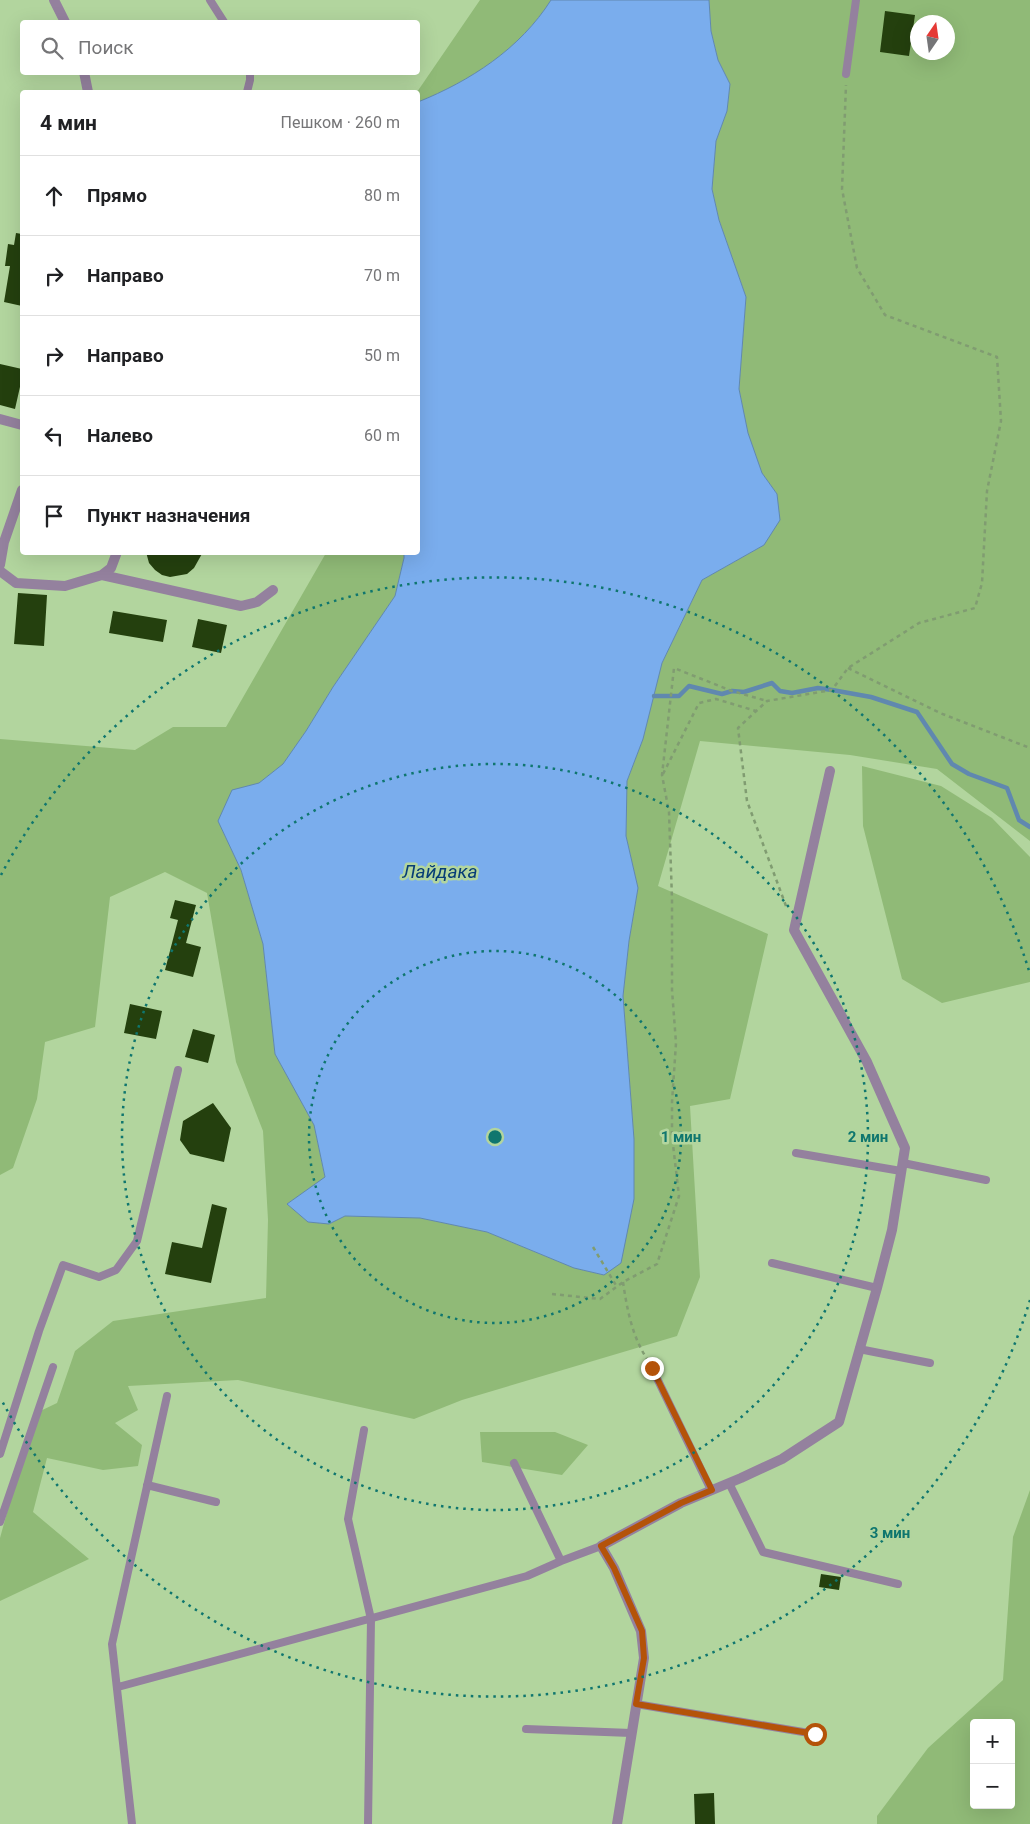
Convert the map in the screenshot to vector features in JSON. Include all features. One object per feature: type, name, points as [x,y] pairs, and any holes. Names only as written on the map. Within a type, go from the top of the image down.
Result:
[{"type":"street","points":[[54,0],[64,20]]},
{"type":"street","points":[[85,75],[88,90]]},
{"type":"street","points":[[0,419],[20,424]]},
{"type":"street","points":[[0,565],[4,542],[20,496]]},
{"type":"street","points":[[0,571],[16,583],[65,586],[102,575],[111,568],[116,555]]},
{"type":"street","points":[[102,575],[241,606],[257,602],[273,590]]},
{"type":"street","points":[[617,1824],[644,1658],[642,1631],[614,1568],[601,1546],[681,1503],[782,1460],[839,1422],[878,1288],[892,1230],[905,1148],[867,1062],[794,930],[830,771]]},
{"type":"lane","points":[[210,0],[223,20]]},
{"type":"lane","points":[[846,74],[856,0]]},
{"type":"lane","points":[[248,90],[250,75]]},
{"type":"lane","points":[[0,1454],[39,1332],[63,1265],[98,1277],[116,1270],[137,1241],[178,1070]]},
{"type":"lane","points":[[796,1153],[986,1180]]},
{"type":"lane","points":[[772,1263],[878,1288]]},
{"type":"lane","points":[[859,1349],[930,1363]]},
{"type":"lane","points":[[0,1522],[53,1367]]},
{"type":"lane","points":[[652,1368],[712,1490]]},
{"type":"lane","points":[[132,1824],[112,1644],[167,1396]]},
{"type":"lane","points":[[364,1430],[348,1519],[372,1618],[368,1824]]},
{"type":"lane","points":[[514,1463],[562,1561]]},
{"type":"lane","points":[[729,1483],[763,1552],[898,1584]]},
{"type":"lane","points":[[147,1485],[216,1502]]},
{"type":"lane","points":[[118,1687],[527,1576],[601,1546]]},
{"type":"lane","points":[[636,1704],[815,1734]]},
{"type":"lane","points":[[526,1729],[631,1733]]},
{"type":"path","points":[[552,1294],[600,1299],[622,1282],[657,1264],[679,1196],[672,1136],[676,1042],[672,990],[672,899],[669,812],[662,775],[674,668],[732,691],[767,701],[832,690],[848,668],[919,623],[975,608],[982,583],[987,491],[1001,421],[996,356],[885,315],[857,268],[842,190],[846,74]]},
{"type":"path","points":[[848,668],[940,713],[1030,748]]},
{"type":"path","points":[[662,775],[699,704],[716,699],[756,711]]},
{"type":"path","points":[[767,701],[738,728],[747,801],[794,930]]},
{"type":"path","points":[[593,1248],[616,1287]]},
{"type":"path","points":[[622,1282],[627,1310],[639,1347],[652,1368]]},
{"type":"green space","points":[[480,0],[551,0],[539,18],[524,34],[492,62],[456,84],[420,101],[420,90],[418,90]]},
{"type":"green space","points":[[709,0],[1030,0],[1030,841],[937,769],[850,755],[700,741],[658,886],[768,934],[730,1099],[690,1106],[700,1277],[677,1336],[462,1400],[414,1419],[238,1380],[128,1386],[138,1410],[115,1423],[142,1445],[138,1466],[103,1470],[47,1458],[33,1512],[89,1559],[0,1601],[0,1538],[34,1414],[57,1403],[75,1351],[113,1321],[266,1298],[268,1220],[263,1131],[236,1062],[207,893],[165,872],[110,897],[95,1027],[45,1042],[37,1099],[13,1168],[0,1175],[0,739],[135,750],[173,727],[226,727],[325,555],[404,555],[395,596],[283,764],[259,783],[232,791],[218,821],[241,870],[263,944],[275,1054],[314,1125],[325,1178],[287,1204],[308,1222],[329,1224],[345,1216],[420,1218],[487,1232],[574,1268],[604,1275],[634,1139],[623,996],[629,941],[638,888],[626,836],[627,781],[643,739],[662,663],[702,580],[764,545],[777,494],[762,473],[748,434],[739,389],[746,297],[719,220],[712,189],[716,141],[727,111],[730,84],[718,60],[711,31]]},
{"type":"green space","points":[[862,766],[941,786],[992,818],[1030,857],[1030,982],[942,1003],[902,979],[863,826]]},
{"type":"green space","points":[[480,1432],[555,1432],[588,1445],[562,1475],[482,1462]]},
{"type":"green space","points":[[1030,1490],[1030,1824],[877,1824],[877,1816],[928,1748],[1003,1680],[1013,1537]]},
{"type":"water","name":"Лайдака","points":[[551,0],[709,0],[711,31],[718,60],[730,84],[727,111],[716,141],[712,189],[719,220],[746,297],[739,389],[748,433],[762,473],[777,494],[780,520],[764,545],[702,580],[662,663],[643,739],[627,781],[626,836],[638,888],[629,941],[623,996],[634,1139],[634,1199],[621,1263],[604,1275],[574,1268],[487,1232],[420,1218],[345,1216],[329,1224],[308,1222],[287,1204],[325,1177],[314,1125],[275,1054],[263,944],[241,870],[218,821],[232,790],[259,783],[283,764],[395,596],[404,555],[420,555],[420,101],[456,84],[492,62],[539,18]]},
{"type":"building","points":[[885,11],[915,15],[910,15],[909,56],[880,52]]},
{"type":"building","points":[[16,233],[20,234],[20,306],[4,302],[10,266],[5,266],[8,244],[14,245]]},
{"type":"building","points":[[0,364],[20,369],[20,387],[15,409],[0,405]]},
{"type":"building","points":[[147,555],[201,555],[194,568],[187,574],[170,577],[162,575],[149,563]]},
{"type":"building","points":[[18,593],[47,595],[44,646],[14,644]]},
{"type":"building","points":[[113,611],[167,620],[163,642],[109,633]]},
{"type":"building","points":[[198,619],[227,625],[221,653],[192,647]]},
{"type":"building","points":[[175,900],[196,905],[186,943],[201,947],[193,977],[165,970],[178,920],[170,918]]},
{"type":"building","points":[[130,1004],[162,1011],[156,1039],[124,1033]]},
{"type":"building","points":[[193,1029],[215,1035],[208,1063],[185,1057]]},
{"type":"building","points":[[213,1103],[231,1128],[224,1162],[190,1154],[180,1140],[183,1121]]},
{"type":"building","points":[[212,1204],[227,1208],[211,1283],[165,1274],[172,1242],[202,1248]]},
{"type":"building","points":[[821,1574],[841,1577],[839,1590],[819,1587]]},
{"type":"building","points":[[714,1793],[715,1824],[695,1824],[694,1794]]},
{"type":"waterway","points":[[654,696],[679,696],[689,686],[722,694],[732,691],[744,692],[772,683],[780,691],[792,693],[818,688],[832,690],[871,697],[917,712],[952,764],[969,774],[1007,788],[1019,820],[1030,827]]},
{"type":"route","points":[[652,1368],[712,1490],[681,1503],[601,1546],[614,1568],[642,1631],[644,1658],[636,1704],[815,1734]]}]
